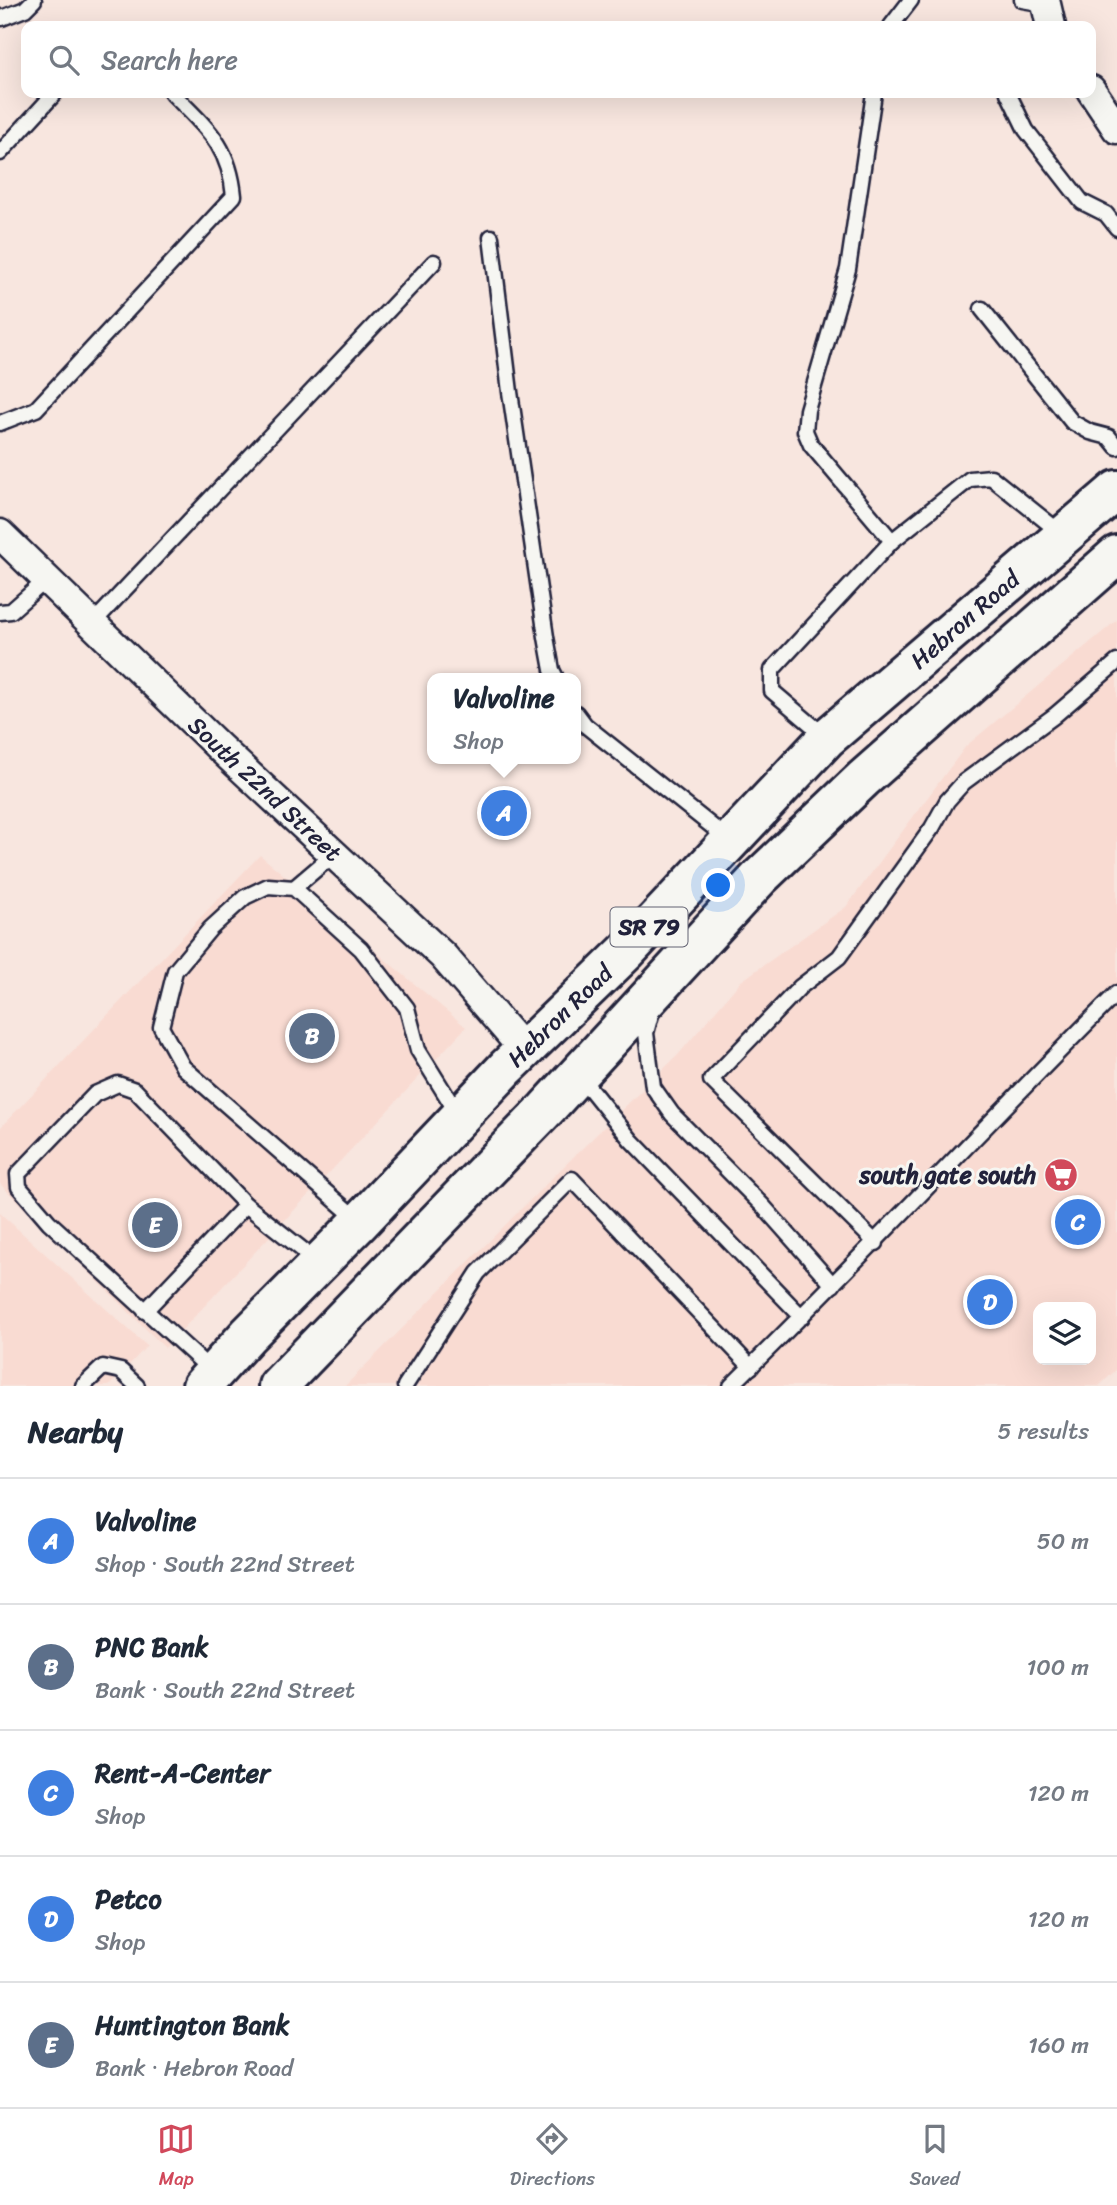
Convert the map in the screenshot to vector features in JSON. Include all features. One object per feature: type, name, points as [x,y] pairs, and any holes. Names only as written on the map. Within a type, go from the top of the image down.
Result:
[{"type":"highway","name":"Hebron Road","points":[[208,1380],[248,1335],[524,1050],[627,951],[827,738],[1117,490]]},
{"type":"highway","name":"Hebron Road","points":[[278,1386],[578,1074],[759,878],[863,779],[1117,555]]},
{"type":"highway","points":[[578,1074],[600,1003],[635,963],[779,818],[790,778]]},
{"type":"highway","points":[[368,1291],[373,1259],[503,1119],[524,1050]]},
{"type":"street","points":[[1096,98],[1117,129]]},
{"type":"street","name":"South 22nd Street","points":[[0,534],[443,956],[524,1050]]},
{"type":"lane","points":[[0,17],[25,9],[34,0]]},
{"type":"lane","points":[[895,21],[911,0]]},
{"type":"lane","points":[[0,153],[50,98]]},
{"type":"lane","points":[[0,423],[36,409],[234,196],[232,174],[215,137],[177,98]]},
{"type":"lane","points":[[873,98],[848,269],[807,410],[805,431],[811,445],[892,541]]},
{"type":"lane","points":[[1010,98],[1026,130],[1082,202],[1106,214],[1117,228]]},
{"type":"lane","points":[[491,237],[513,418],[554,673]]},
{"type":"lane","points":[[92,624],[434,262]]},
{"type":"lane","points":[[982,309],[1072,422],[1109,438],[1117,447]]},
{"type":"lane","points":[[827,738],[772,691],[772,670],[892,541],[970,479],[991,477],[1064,535]]},
{"type":"lane","points":[[0,612],[11,611],[46,580]]},
{"type":"lane","points":[[876,1243],[711,1080],[800,987],[839,957],[932,828],[947,801],[964,782],[1054,716],[1117,662]]},
{"type":"lane","points":[[581,720],[730,841]]},
{"type":"lane","points":[[294,888],[334,854]]},
{"type":"lane","points":[[360,1222],[183,1067],[161,1027],[175,971],[210,929],[244,897],[268,886],[294,888],[361,949],[407,1008],[418,1050],[460,1117]]},
{"type":"lane","points":[[659,987],[646,1033],[653,1087],[672,1114],[763,1206],[833,1285]]},
{"type":"lane","points":[[731,1386],[876,1243],[991,1120],[1117,993]]},
{"type":"lane","points":[[578,1074],[631,1140],[802,1317]]},
{"type":"lane","points":[[208,1380],[145,1311],[49,1222],[19,1187],[18,1174],[95,1094],[118,1084],[135,1090],[246,1205],[319,1263]]},
{"type":"lane","points":[[405,1386],[478,1273],[572,1179],[751,1367]]},
{"type":"lane","points":[[145,1311],[246,1205]]},
{"type":"lane","points":[[83,1386],[103,1367],[121,1371],[137,1386]]},
{"type":"shaded area","points":[[1117,620],[1117,1369],[1099,1386],[345,1386],[678,1055],[740,982],[846,907],[966,746]]},
{"type":"shaded area","points":[[260,855],[466,1027],[165,1348],[0,1184],[0,1128]]},
{"type":"shaded area","points":[[0,1213],[147,1346],[109,1386],[0,1386]]},
{"type":"place","name":"Valvoline","points":[[504,813]]},
{"type":"place","name":"PNC Bank","points":[[312,1036]]},
{"type":"place","name":"south gate south","points":[[1061,1175]]},
{"type":"place","name":"Rent-A-Center","points":[[1078,1222]]},
{"type":"place","name":"Huntington Bank","points":[[155,1225]]},
{"type":"place","name":"Petco","points":[[990,1302]]}]
